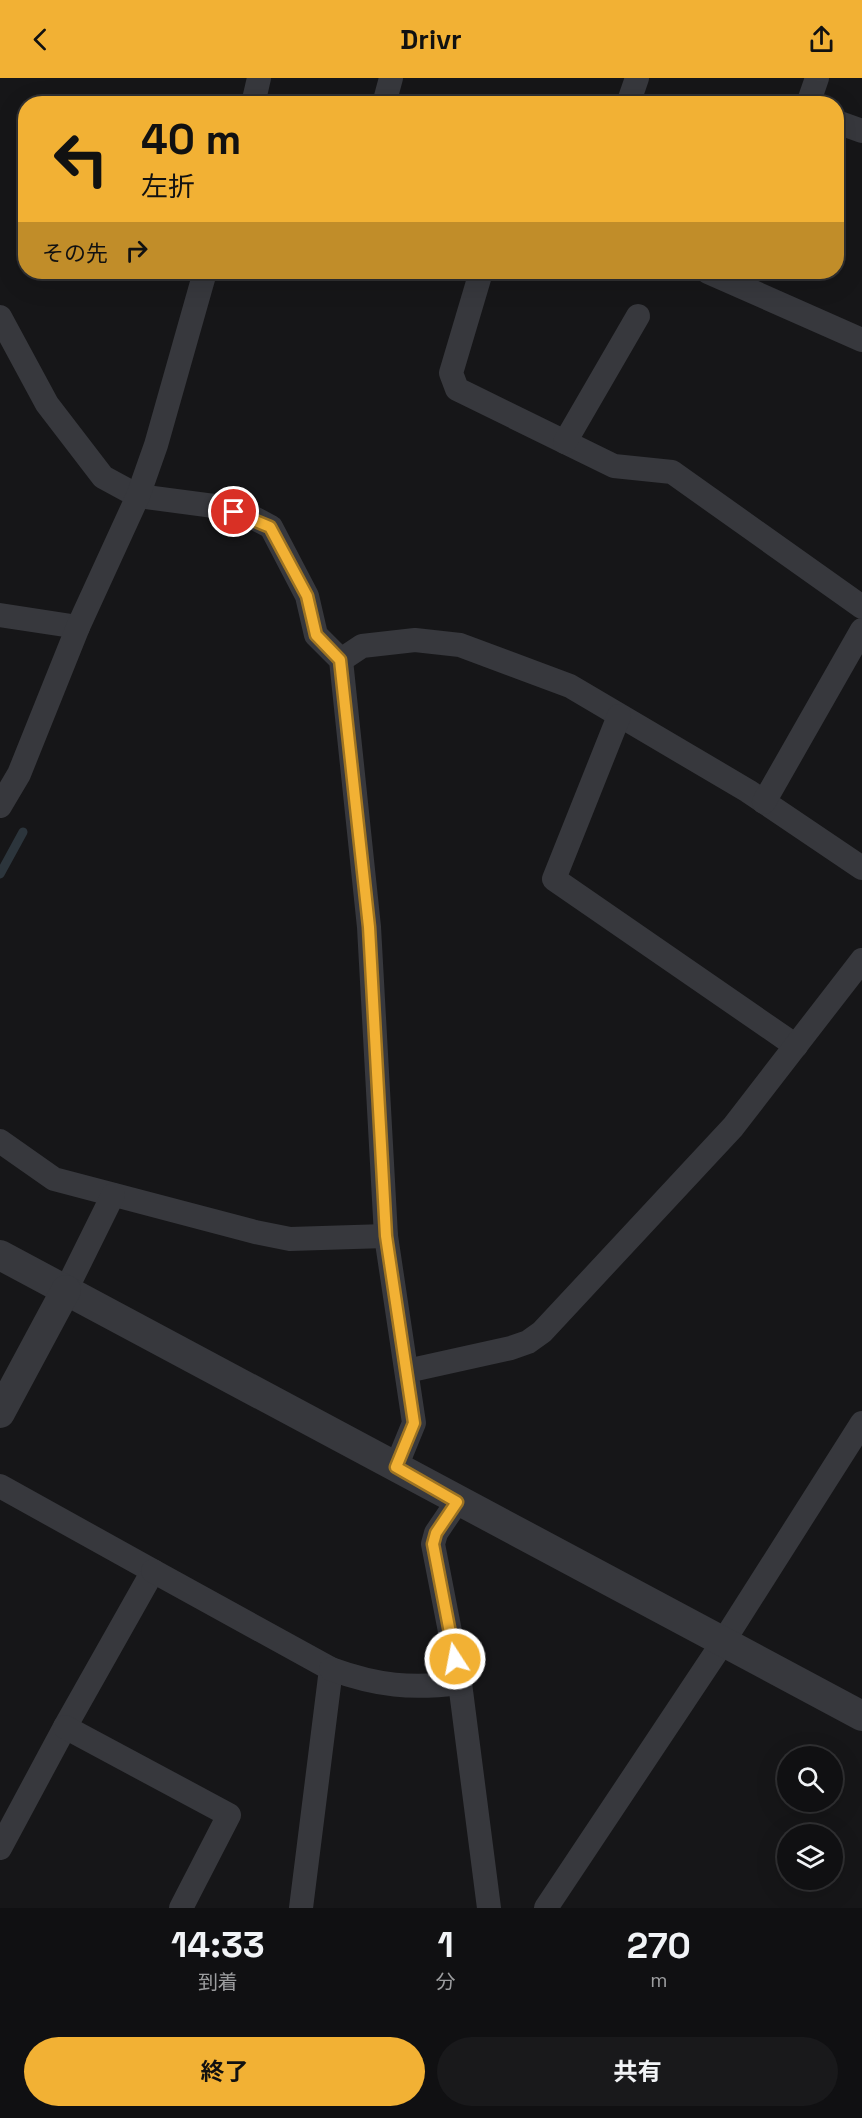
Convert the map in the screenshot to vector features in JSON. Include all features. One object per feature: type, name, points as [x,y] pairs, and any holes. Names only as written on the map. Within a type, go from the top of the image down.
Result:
[{"type":"street","points":[[255,96],[260,78]]},
{"type":"street","points":[[386,96],[391,78]]},
{"type":"street","points":[[631,96],[637,78]]},
{"type":"street","points":[[811,96],[818,78]]},
{"type":"street","points":[[844,125],[862,131]]},
{"type":"street","points":[[0,806],[19,774],[78,627],[138,496],[156,445],[203,279]]},
{"type":"street","points":[[479,279],[451,373],[457,389],[614,466],[672,472],[862,607]]},
{"type":"street","points":[[744,279],[862,340]]},
{"type":"street","points":[[565,442],[638,316]]},
{"type":"street","points":[[0,317],[47,404],[104,477],[138,496],[214,506],[254,518],[270,527],[307,596],[316,635],[340,660],[369,927],[386,1236],[414,1423],[396,1467]]},
{"type":"street","points":[[0,615],[78,627]]},
{"type":"street","points":[[764,802],[862,630]]},
{"type":"street","points":[[340,660],[362,646],[415,640],[460,645],[570,686],[764,802],[862,868]]},
{"type":"street","points":[[619,716],[554,879],[796,1046]]},
{"type":"street","points":[[407,1371],[511,1348],[528,1342],[542,1332],[734,1127],[862,960]]},
{"type":"street","points":[[0,1140],[54,1179],[113,1195],[290,1239],[386,1236]]},
{"type":"street","points":[[0,1413],[66,1290],[113,1195]]},
{"type":"street","points":[[0,1255],[457,1502],[862,1716]]},
{"type":"street","points":[[546,1908],[723,1642],[862,1423]]},
{"type":"street","points":[[0,1486],[332,1669],[387,1686],[424,1687],[460,1683]]},
{"type":"street","points":[[457,1502],[436,1533],[433,1544],[460,1683],[489,1908]]},
{"type":"street","points":[[0,1848],[64,1727],[153,1571]]},
{"type":"street","points":[[301,1908],[332,1669]]},
{"type":"street","points":[[64,1727],[230,1815],[181,1908]]},
{"type":"waterway","points":[[0,874],[23,832]]},
{"type":"route","points":[[234,512],[254,518],[270,527],[307,596],[316,635],[340,660],[369,927],[386,1236],[414,1423],[396,1467],[457,1502],[436,1533],[433,1544],[455,1659]]}]
